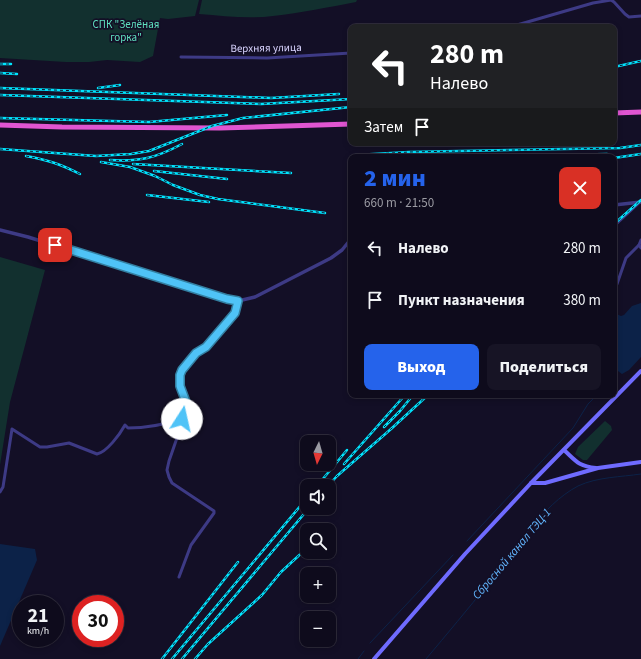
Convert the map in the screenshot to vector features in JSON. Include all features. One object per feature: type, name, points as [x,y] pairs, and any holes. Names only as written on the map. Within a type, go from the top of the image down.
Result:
[{"type":"highway","points":[[617,113],[641,112]]},
{"type":"highway","points":[[0,125],[220,128],[348,124]]},
{"type":"main road","points":[[617,396],[641,371]]},
{"type":"main road","points":[[374,659],[465,554],[615,398]]},
{"type":"main road","points":[[564,450],[585,467],[598,468]]},
{"type":"main road","points":[[531,484],[545,483],[598,468],[641,462]]},
{"type":"street","points":[[520,24],[593,2],[611,0],[625,14],[629,16],[641,16]]},
{"type":"street","name":"Верхняя улица","points":[[181,57],[267,58],[348,54]]},
{"type":"street","points":[[617,205],[640,202]]},
{"type":"street","points":[[617,223],[640,202]]},
{"type":"street","points":[[0,230],[28,237],[215,296],[238,301],[255,297],[319,265],[342,250],[348,243]]},
{"type":"street","points":[[617,284],[626,258],[641,240]]},
{"type":"street","points":[[639,244],[641,248]]},
{"type":"street","points":[[179,577],[191,545],[214,513],[214,511],[172,483],[167,470],[186,402],[180,386],[180,375],[182,370],[196,353],[206,347],[235,313],[238,301]]},
{"type":"street","points":[[0,492],[3,487],[12,429],[40,447],[68,443],[97,454],[103,452],[121,432],[124,425],[128,428],[148,428],[182,419]]},
{"type":"green space","name":"СПК \"Зелёная горка\"","points":[[0,0],[199,0],[195,16],[168,19],[160,18],[153,56],[140,62],[107,60],[66,62],[0,58]]},
{"type":"green space","points":[[202,0],[357,0],[356,2],[304,12],[273,16],[236,17],[199,14]]},
{"type":"green space","points":[[0,257],[45,270],[10,402],[0,465]]},
{"type":"green space","points":[[605,421],[611,426],[612,430],[587,460],[583,460],[575,454],[578,447]]},
{"type":"water","points":[[641,303],[641,357],[629,370],[622,374],[617,370],[617,314],[621,316],[624,315],[632,306]]},
{"type":"water","points":[[0,544],[35,549],[37,560],[22,595],[12,595],[12,618],[0,646]]},
{"type":"waterway","points":[[467,541],[573,428],[588,404],[594,398]]},
{"type":"waterway","name":"Сбросной канал ТЭЦ-1","points":[[426,659],[488,584],[529,530],[552,505],[565,494],[585,483],[601,479],[641,474]]},
{"type":"waterway","points":[[370,643],[453,555]]},
{"type":"waterway","points":[[358,659],[364,651]]},
{"type":"railway","points":[[617,66],[641,61]]},
{"type":"railway","points":[[0,64],[11,64]]},
{"type":"railway","points":[[0,73],[17,74]]},
{"type":"railway","points":[[98,88],[120,85]]},
{"type":"railway","points":[[0,88],[271,98],[339,94]]},
{"type":"railway","points":[[0,95],[261,104],[348,99]]},
{"type":"railway","points":[[0,149],[96,156],[131,154],[149,151],[212,126],[243,118],[348,107]]},
{"type":"railway","points":[[0,118],[149,122],[227,115]]},
{"type":"railway","points":[[110,160],[139,160],[164,153],[182,144]]},
{"type":"railway","points":[[374,154],[620,148],[641,145]]},
{"type":"railway","points":[[617,158],[641,154]]},
{"type":"railway","points":[[26,156],[54,163],[80,174]]},
{"type":"railway","points":[[101,162],[130,167],[200,195],[218,199],[325,213]]},
{"type":"railway","points":[[133,164],[291,173]]},
{"type":"railway","points":[[154,171],[227,179]]},
{"type":"railway","points":[[147,195],[209,202]]},
{"type":"railway","points":[[617,221],[641,200]]},
{"type":"railway","points":[[344,464],[402,398]]},
{"type":"railway","points":[[384,427],[411,398]]},
{"type":"railway","points":[[334,479],[425,398]]},
{"type":"railway","points":[[323,479],[347,450]]},
{"type":"railway","points":[[172,659],[300,506]]},
{"type":"railway","points":[[182,659],[303,515]]},
{"type":"railway","points":[[195,659],[208,644],[262,595],[281,572],[300,554]]},
{"type":"railway","points":[[162,659],[238,562]]},
{"type":"route","points":[[55,245],[227,299],[238,301],[235,313],[206,347],[196,353],[182,370],[180,375],[180,386],[186,402],[182,419]]}]
